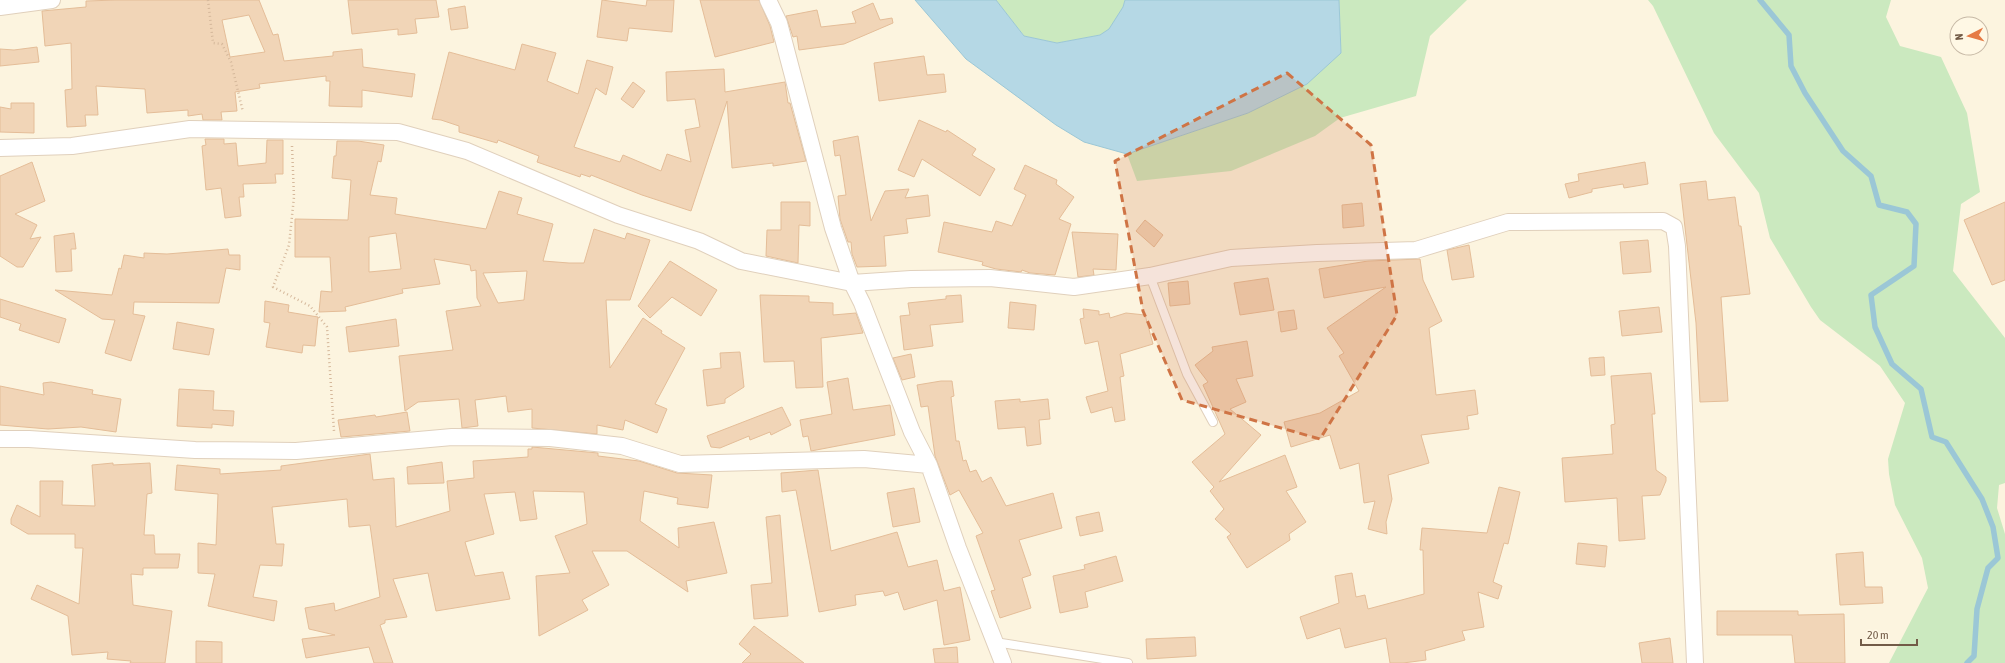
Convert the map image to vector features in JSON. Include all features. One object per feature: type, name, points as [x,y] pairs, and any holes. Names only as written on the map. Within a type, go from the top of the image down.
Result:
[{"type":"street","points":[[0,7],[52,0]]},
{"type":"street","points":[[768,0],[779,23],[833,228],[852,283],[862,303],[912,432],[929,465],[958,548],[1003,663]]},
{"type":"street","points":[[0,148],[72,146],[190,129],[398,132],[467,151],[618,215],[699,241],[742,261],[852,283],[911,279],[990,278],[1074,287],[1150,276],[1231,258],[1317,253],[1416,250],[1508,222],[1663,221],[1674,227],[1677,246],[1696,663]]},
{"type":"street","points":[[0,439],[29,439],[195,450],[296,451],[452,437],[550,438],[622,446],[680,464],[864,459],[929,465]]},
{"type":"lane","points":[[1150,276],[1187,374],[1212,422]]},
{"type":"lane","points":[[995,642],[1128,663]]},
{"type":"path","points":[[208,0],[213,43],[222,44],[231,62],[238,97],[249,130]]},
{"type":"path","points":[[291,130],[294,197],[289,245],[273,287],[310,306],[327,327],[335,448]]},
{"type":"highlighted area","points":[[1287,73],[1371,145],[1397,315],[1320,439],[1182,400],[1143,311],[1115,161]]},
{"type":"green space","points":[[996,0],[1125,0],[1123,7],[1109,30],[1100,35],[1057,43],[1024,36]]},
{"type":"green space","points":[[1339,0],[1467,0],[1430,36],[1416,96],[1340,118],[1315,136],[1231,171],[1137,181],[1127,154],[1248,113],[1341,53]]},
{"type":"green space","points":[[1648,0],[1891,0],[1886,17],[1900,46],[1941,57],[1967,113],[1980,192],[1961,204],[1953,271],[2005,338],[2005,483],[1999,485],[1997,508],[2005,534],[2005,663],[1889,663],[1928,588],[1922,558],[1895,505],[1889,474],[1888,459],[1905,403],[1880,366],[1820,320],[1811,307],[1770,238],[1759,193],[1714,133],[1653,6]]},
{"type":"water","points":[[915,0],[996,0],[1024,36],[1057,43],[1100,35],[1109,29],[1123,7],[1125,0],[1339,0],[1341,53],[1307,84],[1248,113],[1127,154],[1084,142],[1056,125],[966,59]]},
{"type":"building","points":[[259,0],[273,35],[278,34],[284,61],[333,56],[333,52],[362,49],[363,67],[415,74],[412,97],[362,90],[362,107],[329,106],[330,81],[326,81],[326,76],[259,84],[260,88],[235,92],[237,111],[221,112],[222,120],[203,120],[202,114],[188,116],[188,110],[147,113],[145,89],[96,86],[98,115],[85,115],[86,126],[67,127],[65,90],[72,89],[71,43],[45,46],[42,11],[86,7],[86,1]],"holes":[[[249,15],[265,52],[230,57],[222,20]]]},
{"type":"building","points":[[348,0],[436,0],[439,17],[415,19],[417,33],[398,35],[398,29],[352,34]]},
{"type":"building","points":[[602,0],[646,6],[647,0],[674,0],[672,32],[629,28],[627,41],[597,37]]},
{"type":"building","points":[[700,0],[759,0],[770,26],[774,42],[715,57]]},
{"type":"building","points":[[873,3],[880,20],[892,18],[893,23],[844,44],[799,50],[797,36],[793,37],[786,16],[817,10],[821,27],[856,23],[852,12]]},
{"type":"building","points":[[465,6],[468,28],[451,30],[448,9]]},
{"type":"building","points":[[522,44],[556,53],[547,81],[578,94],[587,60],[613,67],[606,95],[596,88],[574,147],[620,162],[623,155],[661,171],[667,154],[691,162],[685,130],[700,127],[695,99],[667,101],[666,72],[724,69],[725,92],[785,82],[788,103],[790,103],[806,161],[773,166],[773,163],[732,168],[727,101],[691,211],[642,195],[591,175],[590,177],[581,174],[580,177],[537,162],[539,156],[498,140],[497,143],[459,132],[459,126],[441,120],[432,119],[449,52],[515,70]]},
{"type":"building","points":[[37,47],[39,62],[0,66],[0,49],[14,50]]},
{"type":"building","points":[[924,56],[927,75],[944,74],[946,92],[879,101],[874,63]]},
{"type":"building","points":[[633,82],[645,91],[633,108],[621,99]]},
{"type":"building","points":[[11,103],[34,103],[34,133],[0,132],[0,107],[11,109]]},
{"type":"building","points":[[919,120],[946,132],[947,130],[976,149],[972,155],[995,169],[980,196],[922,159],[914,177],[898,170]]},
{"type":"building","points":[[858,136],[871,221],[885,191],[909,189],[905,198],[928,195],[930,216],[906,219],[908,233],[884,236],[886,266],[857,267],[852,254],[851,242],[848,242],[840,219],[838,196],[846,195],[840,155],[835,156],[833,141]]},
{"type":"building","points":[[205,139],[224,139],[224,144],[236,143],[238,166],[266,163],[267,140],[283,140],[283,174],[275,174],[276,183],[243,184],[244,197],[239,197],[241,216],[225,218],[221,188],[206,190],[202,146],[206,145]]},
{"type":"building","points":[[337,141],[358,141],[384,145],[381,162],[378,161],[370,195],[397,198],[395,214],[486,229],[499,191],[522,198],[517,214],[553,224],[543,261],[584,263],[594,229],[625,239],[627,233],[650,240],[630,300],[606,300],[610,368],[643,318],[662,331],[661,333],[685,348],[655,404],[667,409],[657,433],[625,420],[623,430],[597,425],[597,434],[532,428],[532,409],[508,412],[506,396],[475,400],[478,426],[462,428],[459,399],[418,402],[405,411],[399,356],[453,350],[446,311],[481,306],[477,298],[476,270],[471,271],[470,265],[434,259],[440,284],[402,289],[403,293],[345,307],[346,311],[319,312],[321,291],[332,292],[330,257],[295,257],[295,219],[348,220],[351,180],[332,178],[334,156],[336,156]],"holes":[[[396,233],[401,269],[369,272],[369,237]],[[527,271],[524,300],[498,303],[483,273]]]},
{"type":"building","points":[[32,162],[45,201],[15,214],[37,225],[30,239],[41,237],[23,267],[17,267],[0,256],[0,176]]},
{"type":"building","points":[[1645,162],[1648,184],[1624,188],[1623,184],[1592,189],[1592,192],[1569,198],[1565,184],[1579,181],[1578,174]]},
{"type":"building","points":[[1025,165],[1057,180],[1056,184],[1074,197],[1059,219],[1071,224],[1055,275],[1030,273],[1022,270],[1021,272],[996,269],[982,265],[983,262],[938,252],[944,222],[992,232],[996,221],[1012,226],[1026,195],[1014,189]]},
{"type":"building","points":[[1706,181],[1708,200],[1735,197],[1739,226],[1741,226],[1750,294],[1721,297],[1728,401],[1700,402],[1696,323],[1680,184]]},
{"type":"building","points":[[781,202],[810,202],[810,226],[799,225],[798,263],[766,256],[767,230],[781,230]]},
{"type":"building","points":[[2005,202],[2005,280],[1992,285],[1964,220]]},
{"type":"building","points":[[1362,203],[1364,226],[1343,228],[1342,205]]},
{"type":"building","points":[[1145,220],[1163,235],[1154,247],[1136,231]]},
{"type":"building","points":[[1072,232],[1118,234],[1116,270],[1093,269],[1094,275],[1078,277]]},
{"type":"building","points":[[74,233],[76,249],[71,249],[72,271],[56,272],[54,236]]},
{"type":"building","points":[[1648,240],[1651,272],[1623,274],[1620,242]]},
{"type":"building","points":[[1469,245],[1474,277],[1452,280],[1447,250]]},
{"type":"building","points":[[228,249],[229,255],[240,255],[240,270],[226,268],[219,303],[134,302],[133,314],[145,316],[131,361],[105,353],[115,320],[102,319],[55,290],[112,295],[124,255],[144,258],[144,253],[167,254]]},
{"type":"building","points":[[1420,259],[1423,280],[1442,321],[1429,328],[1436,395],[1475,390],[1478,414],[1467,416],[1469,429],[1421,435],[1429,463],[1388,475],[1392,499],[1386,522],[1387,534],[1368,529],[1375,501],[1364,503],[1359,463],[1340,469],[1330,435],[1291,447],[1284,422],[1320,413],[1359,391],[1339,356],[1344,353],[1327,328],[1386,287],[1324,298],[1319,269],[1368,261]]},
{"type":"building","points":[[670,261],[717,290],[701,316],[672,297],[650,318],[638,306]]},
{"type":"building","points":[[1268,278],[1274,310],[1240,315],[1234,283]]},
{"type":"building","points":[[1188,281],[1190,304],[1170,306],[1168,283]]},
{"type":"building","points":[[760,295],[809,296],[809,302],[833,303],[833,315],[856,313],[863,333],[821,338],[823,387],[796,388],[794,361],[764,362]]},
{"type":"building","points":[[961,295],[963,322],[930,325],[933,346],[904,350],[900,316],[910,315],[908,303],[946,299],[946,296]]},
{"type":"building","points":[[0,299],[66,319],[59,343],[19,330],[21,324],[0,317]]},
{"type":"building","points":[[265,301],[289,305],[288,312],[318,317],[315,346],[303,345],[302,353],[266,347],[270,323],[264,322]]},
{"type":"building","points":[[1010,302],[1036,305],[1034,330],[1008,328]]},
{"type":"building","points":[[1659,307],[1662,332],[1622,336],[1619,311]]},
{"type":"building","points":[[1083,309],[1099,311],[1099,315],[1109,313],[1110,318],[1126,313],[1145,315],[1153,344],[1120,354],[1124,376],[1120,377],[1125,420],[1115,422],[1112,407],[1091,413],[1086,397],[1108,391],[1098,341],[1085,344],[1080,319],[1084,318]]},
{"type":"building","points":[[1294,310],[1297,329],[1281,332],[1278,312]]},
{"type":"building","points":[[396,319],[399,346],[349,352],[346,327]]},
{"type":"building","points":[[177,322],[214,329],[209,355],[173,349]]},
{"type":"building","points":[[1247,341],[1253,376],[1236,379],[1246,402],[1230,409],[1261,435],[1219,482],[1285,455],[1297,487],[1286,491],[1306,522],[1289,534],[1290,540],[1247,568],[1227,537],[1231,534],[1215,519],[1224,509],[1210,491],[1214,487],[1192,462],[1225,434],[1203,385],[1208,382],[1195,365],[1213,351],[1212,347]]},
{"type":"building","points":[[740,352],[744,387],[725,399],[725,403],[707,406],[703,370],[721,368],[720,353]]},
{"type":"building","points":[[911,354],[915,377],[902,380],[893,358]]},
{"type":"building","points":[[1604,357],[1605,375],[1591,376],[1589,358]]},
{"type":"building","points":[[1651,373],[1655,414],[1652,414],[1656,470],[1666,477],[1666,481],[1660,495],[1642,496],[1645,539],[1619,541],[1617,498],[1565,502],[1562,458],[1613,454],[1611,425],[1615,424],[1611,376]]},
{"type":"building","points":[[848,378],[853,410],[890,405],[895,435],[811,451],[808,436],[803,437],[800,420],[832,414],[827,382]]},
{"type":"building","points":[[941,381],[952,381],[954,396],[951,397],[956,441],[959,441],[963,461],[966,460],[970,472],[976,470],[982,482],[991,477],[1006,506],[1053,493],[1062,528],[1019,540],[1031,575],[1022,578],[1031,608],[1000,618],[991,591],[995,590],[976,536],[983,533],[959,490],[950,495],[935,456],[928,406],[921,407],[917,385]]},
{"type":"building","points":[[51,382],[93,390],[92,394],[121,399],[116,432],[81,427],[48,429],[0,425],[0,386],[44,395],[43,383]]},
{"type":"building","points":[[179,389],[214,391],[213,410],[234,411],[233,426],[212,424],[212,428],[177,426]]},
{"type":"building","points":[[1020,399],[1020,402],[1048,399],[1050,419],[1039,420],[1041,444],[1027,446],[1025,427],[998,429],[995,401]]},
{"type":"building","points":[[782,407],[791,425],[771,435],[770,432],[750,440],[749,436],[720,448],[711,447],[707,436]]},
{"type":"building","points":[[407,412],[410,431],[341,437],[338,420],[375,415],[376,417]]},
{"type":"building","points":[[532,447],[598,453],[598,456],[639,461],[677,473],[712,475],[708,508],[677,504],[678,498],[644,491],[640,521],[679,548],[678,528],[714,522],[727,573],[686,581],[688,592],[627,551],[592,551],[609,585],[582,600],[588,610],[539,636],[536,576],[570,573],[555,536],[587,524],[584,492],[533,491],[537,519],[520,521],[515,492],[484,494],[494,534],[465,542],[475,576],[503,572],[510,599],[436,611],[428,573],[393,579],[407,617],[385,620],[385,623],[380,625],[393,663],[374,663],[369,647],[306,658],[302,639],[335,635],[309,629],[305,608],[334,603],[335,611],[380,597],[370,525],[349,527],[347,499],[272,507],[276,544],[284,544],[282,566],[260,565],[253,597],[277,601],[274,621],[208,606],[215,574],[198,573],[198,543],[216,545],[218,494],[175,490],[177,465],[220,469],[220,474],[281,470],[281,466],[370,454],[373,480],[394,478],[396,527],[450,511],[447,481],[474,478],[473,461],[528,457],[528,449],[532,449]]},
{"type":"building","points":[[442,462],[444,483],[408,484],[407,467]]},
{"type":"building","points":[[113,463],[113,465],[150,463],[152,493],[147,494],[144,535],[154,535],[155,554],[180,554],[178,568],[143,568],[143,575],[131,574],[133,605],[172,611],[165,663],[130,663],[131,661],[107,659],[108,652],[72,655],[68,616],[31,599],[37,585],[79,604],[83,548],[75,548],[75,534],[28,534],[11,524],[11,519],[17,505],[40,517],[40,481],[63,481],[62,505],[95,506],[92,465]]},
{"type":"building","points":[[818,470],[831,551],[897,532],[908,567],[937,560],[944,591],[960,587],[970,640],[944,645],[937,600],[904,610],[898,592],[885,596],[883,591],[855,595],[856,605],[819,612],[796,490],[782,492],[781,473]]},
{"type":"building","points":[[1499,487],[1520,492],[1508,544],[1504,543],[1493,582],[1502,586],[1498,599],[1478,592],[1484,627],[1462,631],[1465,640],[1425,651],[1426,660],[1403,663],[1390,663],[1386,638],[1345,648],[1340,628],[1307,639],[1300,617],[1339,603],[1335,576],[1352,573],[1356,597],[1365,595],[1368,609],[1424,594],[1423,550],[1420,550],[1422,528],[1487,533]]},
{"type":"building","points":[[914,488],[920,522],[893,527],[887,493]]},
{"type":"building","points":[[1099,512],[1103,531],[1080,536],[1076,517]]},
{"type":"building","points":[[780,515],[788,616],[754,619],[751,585],[772,583],[766,517]]},
{"type":"building","points":[[1578,543],[1607,546],[1605,567],[1576,564]]},
{"type":"building","points":[[1863,552],[1865,587],[1882,587],[1883,603],[1840,605],[1836,554]]},
{"type":"building","points":[[1116,556],[1123,581],[1085,592],[1088,607],[1060,613],[1053,576],[1085,569],[1084,565]]},
{"type":"building","points":[[1717,611],[1798,611],[1798,615],[1844,614],[1845,663],[1795,663],[1792,635],[1717,635]]},
{"type":"building","points":[[754,626],[804,663],[742,663],[751,654],[739,644]]},
{"type":"building","points":[[1195,637],[1196,656],[1147,659],[1146,639]]},
{"type":"building","points":[[1670,638],[1673,663],[1642,663],[1639,643]]},
{"type":"building","points":[[196,641],[222,642],[222,663],[196,663]]},
{"type":"building","points":[[957,647],[958,663],[935,663],[933,649]]},
{"type":"waterway","points":[[1760,0],[1789,35],[1791,66],[1805,93],[1843,151],[1871,176],[1879,205],[1907,212],[1916,224],[1914,266],[1871,295],[1875,327],[1892,364],[1921,389],[1932,437],[1946,442],[1982,499],[1993,527],[1998,558],[1988,568],[1977,609],[1974,656],[1967,663]]}]
